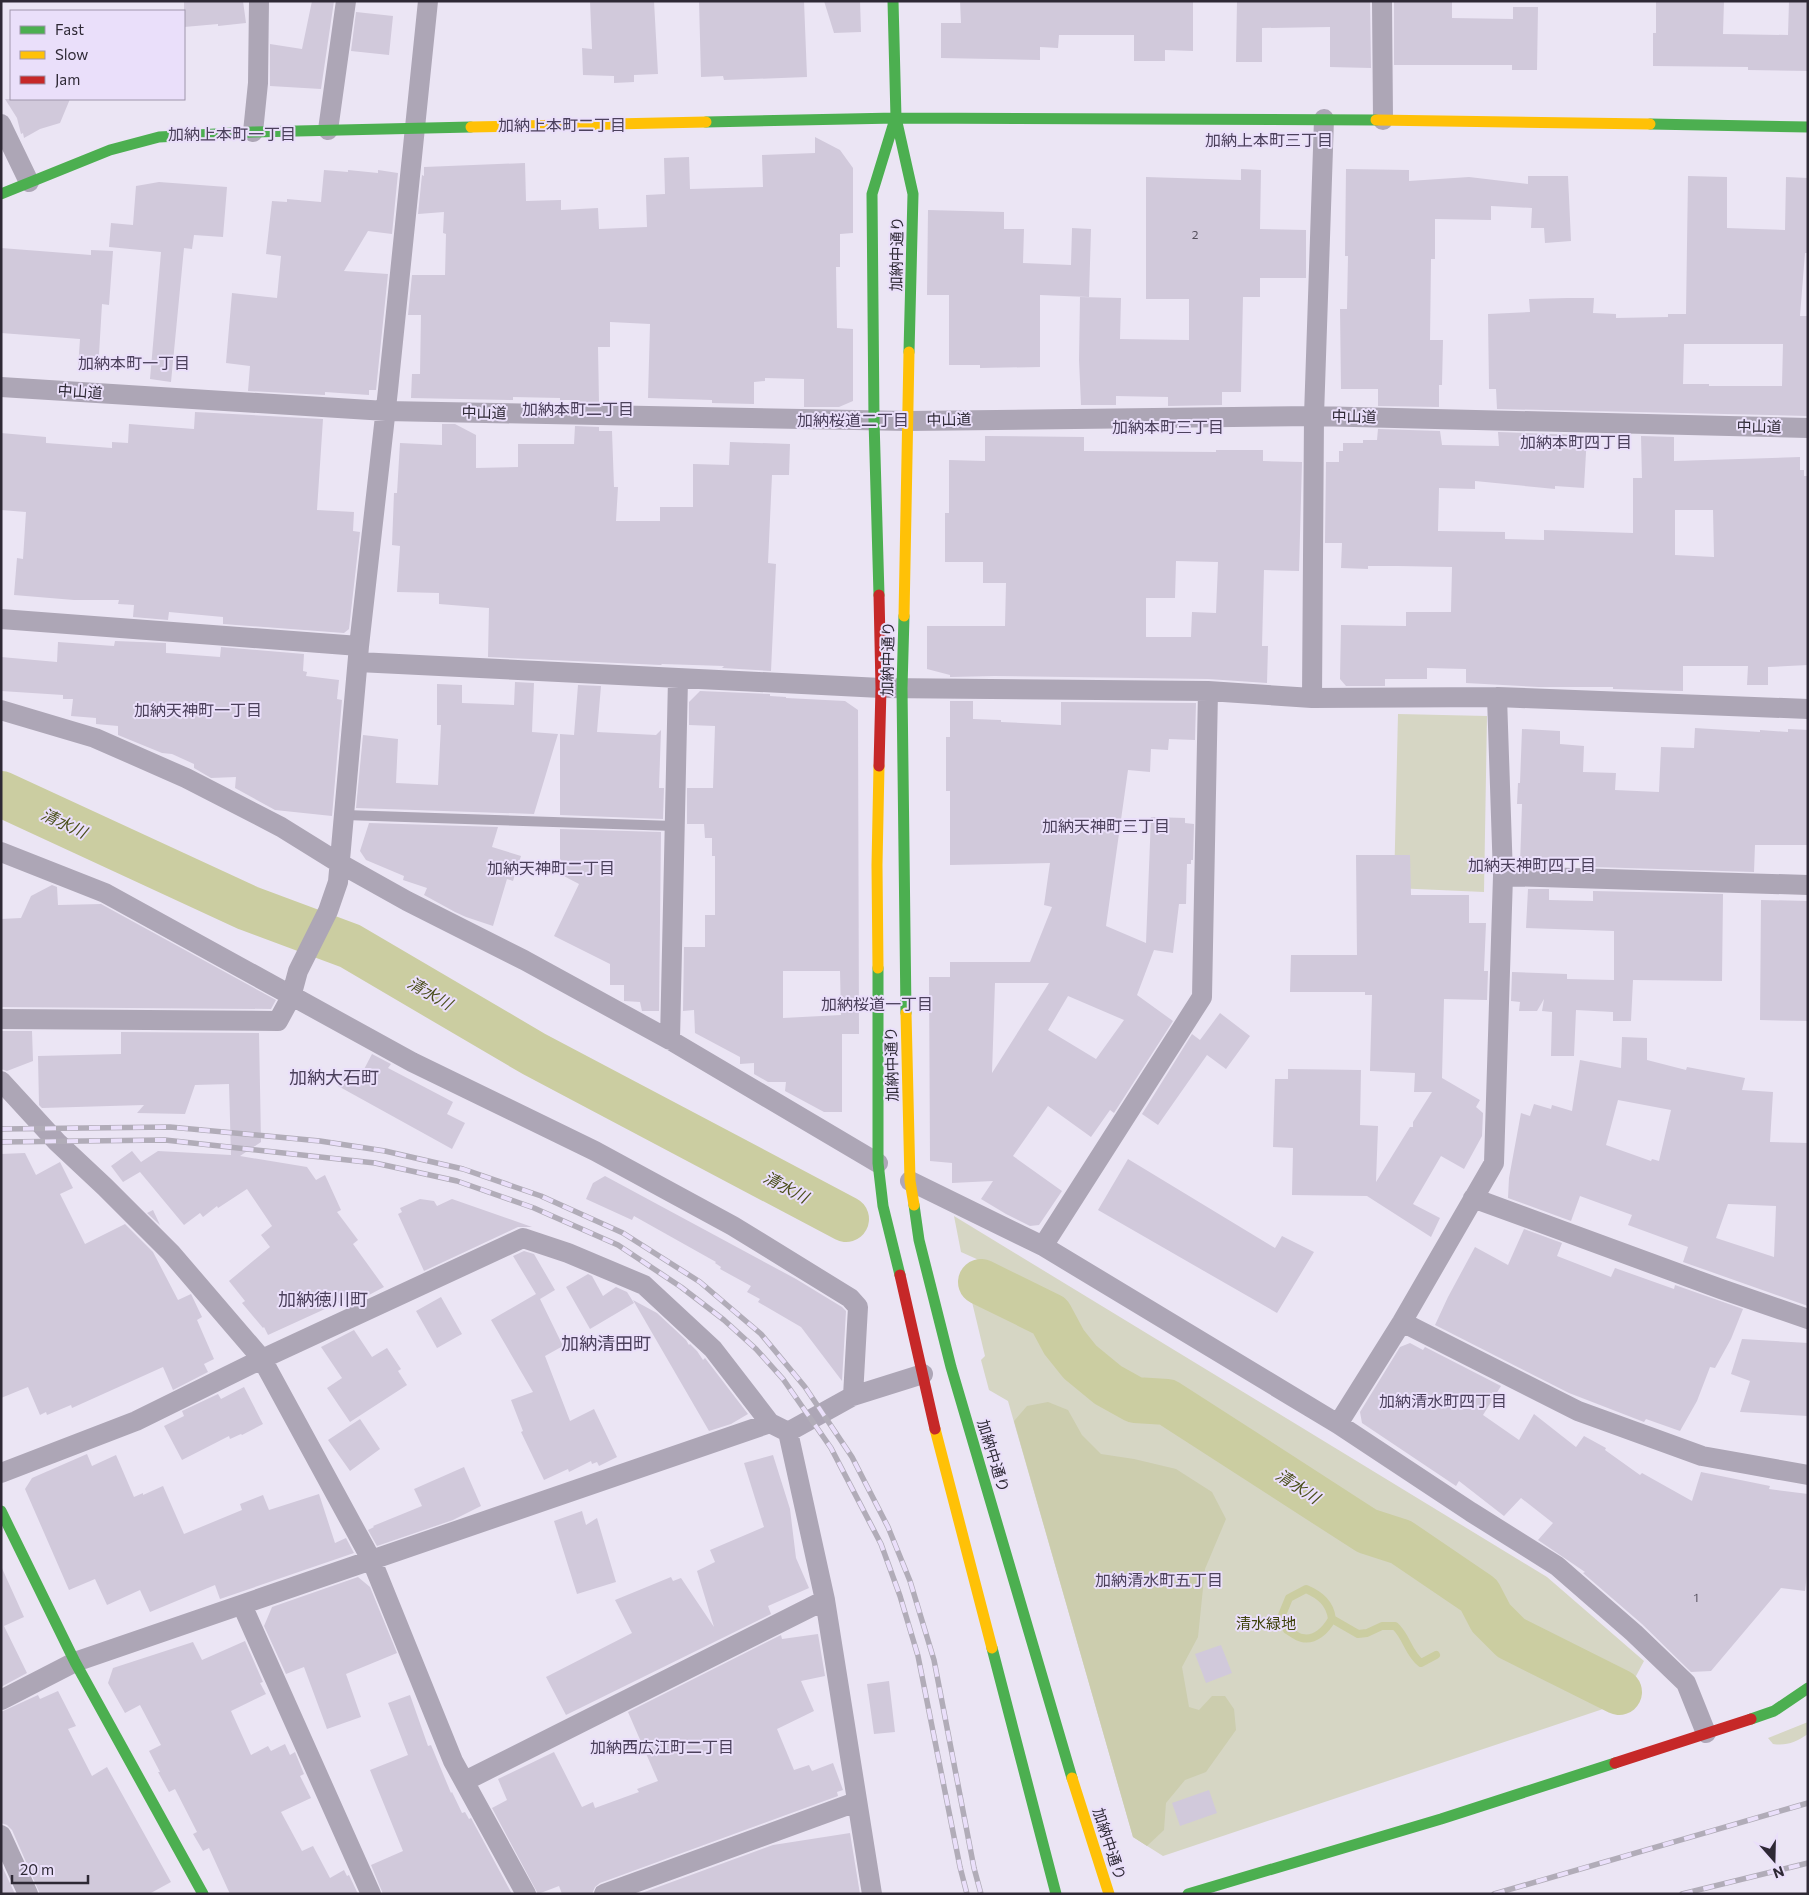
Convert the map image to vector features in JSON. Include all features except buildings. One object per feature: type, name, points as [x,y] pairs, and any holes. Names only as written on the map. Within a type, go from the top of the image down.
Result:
[{"type":"main road","name":"加納中通り","points":[[894,1],[896,118],[913,194],[902,688],[905,977],[910,1181],[919,1240],[950,1367],[1088,1831],[1109,1894]]},
{"type":"main road","points":[[1,194],[110,150],[159,137],[253,132],[896,118],[962,120],[1324,119],[1808,127]]},
{"type":"main road","name":"加納中通り","points":[[896,118],[872,194],[874,420],[881,688],[877,865],[878,1163],[883,1206],[937,1434],[1056,1894]]},
{"type":"main road","points":[[1,1511],[75,1662],[203,1894]]},
{"type":"main road","points":[[1188,1894],[1441,1819],[1774,1711],[1808,1688]]},
{"type":"street","points":[[253,132],[258,83],[259,1]]},
{"type":"street","points":[[328,130],[346,1]]},
{"type":"street","points":[[1,1019],[278,1021],[290,996],[298,971],[328,911],[338,882],[358,654],[386,411],[428,1]]},
{"type":"street","points":[[1382,1],[1383,120]]},
{"type":"street","points":[[1312,698],[1314,416],[1324,119]]},
{"type":"street","points":[[1,124],[29,182]]},
{"type":"street","name":"中山道","points":[[1,387],[386,411],[908,421],[1314,416],[1808,428]]},
{"type":"street","points":[[1,619],[358,654],[678,679],[881,688],[1208,691],[1312,698],[1497,697],[1808,709]]},
{"type":"street","points":[[670,1040],[678,679]]},
{"type":"street","points":[[1044,1246],[1202,997],[1208,691]]},
{"type":"street","points":[[1338,1424],[1402,1322],[1494,1163],[1503,876],[1497,697]]},
{"type":"street","points":[[1,710],[95,738],[186,778],[281,827],[339,863],[407,901],[524,960],[670,1040],[878,1163]]},
{"type":"street","points":[[1,852],[105,893],[412,1062],[595,1151],[733,1226],[850,1298],[858,1307],[853,1396]]},
{"type":"street","points":[[1503,876],[1808,885]]},
{"type":"street","points":[[1,1081],[57,1142],[105,1186],[170,1253],[262,1360],[372,1561],[453,1760],[526,1894]]},
{"type":"street","points":[[910,1181],[1044,1246],[1338,1424],[1557,1566],[1634,1633],[1686,1682],[1706,1733]]},
{"type":"street","points":[[1473,1198],[1808,1319]]},
{"type":"street","points":[[1,1473],[136,1421],[523,1238],[568,1253],[644,1285],[713,1349],[779,1428],[825,1600],[872,1894]]},
{"type":"street","points":[[1402,1322],[1578,1412],[1702,1456],[1808,1475]]},
{"type":"street","points":[[1,1700],[75,1662],[372,1561],[779,1428],[853,1396],[923,1374]]},
{"type":"street","points":[[465,1781],[825,1600]]},
{"type":"street","points":[[242,1605],[371,1894]]},
{"type":"street","points":[[604,1894],[856,1802]]},
{"type":"street","points":[[1,1835],[28,1894]]},
{"type":"lane","points":[[345,815],[674,826]]},
{"type":"green space","points":[[1398,714],[1487,716],[1484,892],[1394,888]]},
{"type":"green space","name":"清水緑地","points":[[954,1216],[1547,1577],[1644,1661],[1636,1676],[1612,1706],[1163,1856],[1133,1837],[1008,1401],[989,1390],[981,1360],[985,1356],[972,1302],[990,1265],[961,1252]]},
{"type":"green space","points":[[1048,1402],[1068,1410],[1082,1435],[1101,1454],[1134,1459],[1176,1469],[1212,1492],[1226,1519],[1205,1569],[1198,1637],[1182,1667],[1189,1707],[1199,1710],[1212,1696],[1225,1696],[1234,1709],[1236,1730],[1206,1772],[1185,1780],[1166,1803],[1164,1830],[1147,1846],[1133,1837],[1014,1421],[1027,1406]]},
{"type":"green space","points":[[1808,1722],[1808,1734],[1795,1741],[1787,1744],[1773,1744],[1768,1738]]},
{"type":"waterway","name":"清水川","points":[[1,794],[248,908],[350,946],[534,1054],[846,1219]]},
{"type":"waterway","name":"清水川","points":[[981,1282],[1050,1316],[1064,1342],[1080,1362],[1108,1385],[1135,1400],[1167,1402],[1367,1531],[1401,1542],[1479,1595],[1491,1618],[1511,1638],[1619,1692]]},
{"type":"waterway","points":[[1332,1619],[1329,1608],[1324,1600],[1306,1589],[1289,1598],[1282,1615],[1287,1630],[1302,1638],[1311,1638],[1320,1634],[1332,1619],[1358,1634],[1367,1633],[1382,1626],[1395,1626],[1413,1655],[1421,1663],[1436,1655]]},
{"type":"railway","points":[[1,1129],[170,1127],[320,1141],[385,1151],[463,1169],[541,1196],[623,1233],[700,1282],[761,1334],[805,1387],[852,1457],[888,1527],[910,1581],[934,1660],[974,1868],[981,1894]]},
{"type":"railway","points":[[1,1142],[165,1140],[375,1163],[457,1181],[534,1208],[618,1245],[681,1287],[724,1320],[756,1349],[783,1379],[831,1448],[881,1544],[900,1596],[918,1656],[967,1894]]},
{"type":"railway","points":[[1494,1894],[1808,1803]]},
{"type":"railway","points":[[1682,1894],[1808,1863]]},
{"type":"traffic: fast","points":[[893,1],[896,118],[913,194],[909,352]]},
{"type":"traffic: fast","points":[[706,122],[896,118],[1376,120]]},
{"type":"traffic: fast","points":[[879,595],[874,420],[872,194],[895,119]]},
{"type":"traffic: fast","points":[[1650,124],[1808,127]]},
{"type":"traffic: fast","points":[[1,194],[110,150],[159,137],[253,132],[471,127]]},
{"type":"traffic: fast","points":[[904,616],[902,688],[906,1013]]},
{"type":"traffic: fast","points":[[878,968],[878,1163],[883,1206],[900,1275]]},
{"type":"traffic: fast","points":[[914,1205],[919,1240],[951,1367],[1072,1778]]},
{"type":"traffic: fast","points":[[1,1511],[75,1662],[203,1894]]},
{"type":"traffic: fast","points":[[992,1648],[1056,1894]]},
{"type":"traffic: fast","points":[[1751,1719],[1774,1711],[1808,1688]]},
{"type":"traffic: fast","points":[[1188,1894],[1441,1819],[1615,1763]]},
{"type":"traffic: slow","points":[[1376,120],[1650,124]]},
{"type":"traffic: slow","points":[[471,127],[706,122]]},
{"type":"traffic: slow","points":[[904,616],[909,352]]},
{"type":"traffic: slow","points":[[878,968],[877,865],[879,766]]},
{"type":"traffic: slow","points":[[906,1013],[910,1181],[914,1205]]},
{"type":"traffic: slow","points":[[935,1429],[992,1648]]},
{"type":"traffic: slow","points":[[1072,1778],[1109,1894]]},
{"type":"traffic: jam","points":[[879,595],[881,688],[879,766]]},
{"type":"traffic: jam","points":[[900,1275],[935,1429]]},
{"type":"traffic: jam","points":[[1615,1763],[1751,1719]]},
{"type":"district","name":"加納上本町二丁目","points":[[562,125]]},
{"type":"district","name":"加納上本町一丁目","points":[[232,134]]},
{"type":"district","name":"加納上本町三丁目","points":[[1269,140]]},
{"type":"district","name":"加納本町一丁目","points":[[134,363]]},
{"type":"district","name":"加納本町二丁目","points":[[578,409]]},
{"type":"district","name":"加納桜道二丁目","points":[[853,420]]},
{"type":"district","name":"加納本町三丁目","points":[[1168,427]]},
{"type":"district","name":"加納本町四丁目","points":[[1576,442]]},
{"type":"district","name":"加納天神町一丁目","points":[[198,710]]},
{"type":"district","name":"加納天神町三丁目","points":[[1106,826]]},
{"type":"district","name":"加納天神町四丁目","points":[[1532,865]]},
{"type":"district","name":"加納天神町二丁目","points":[[551,868]]},
{"type":"district","name":"加納桜道一丁目","points":[[877,1004]]},
{"type":"district","name":"加納大石町","points":[[334,1078]]},
{"type":"district","name":"加納徳川町","points":[[323,1300]]},
{"type":"district","name":"加納清田町","points":[[606,1344]]},
{"type":"district","name":"加納清水町四丁目","points":[[1443,1401]]},
{"type":"district","name":"加納清水町五丁目","points":[[1159,1580]]},
{"type":"district","name":"加納西広江町二丁目","points":[[662,1747]]}]
